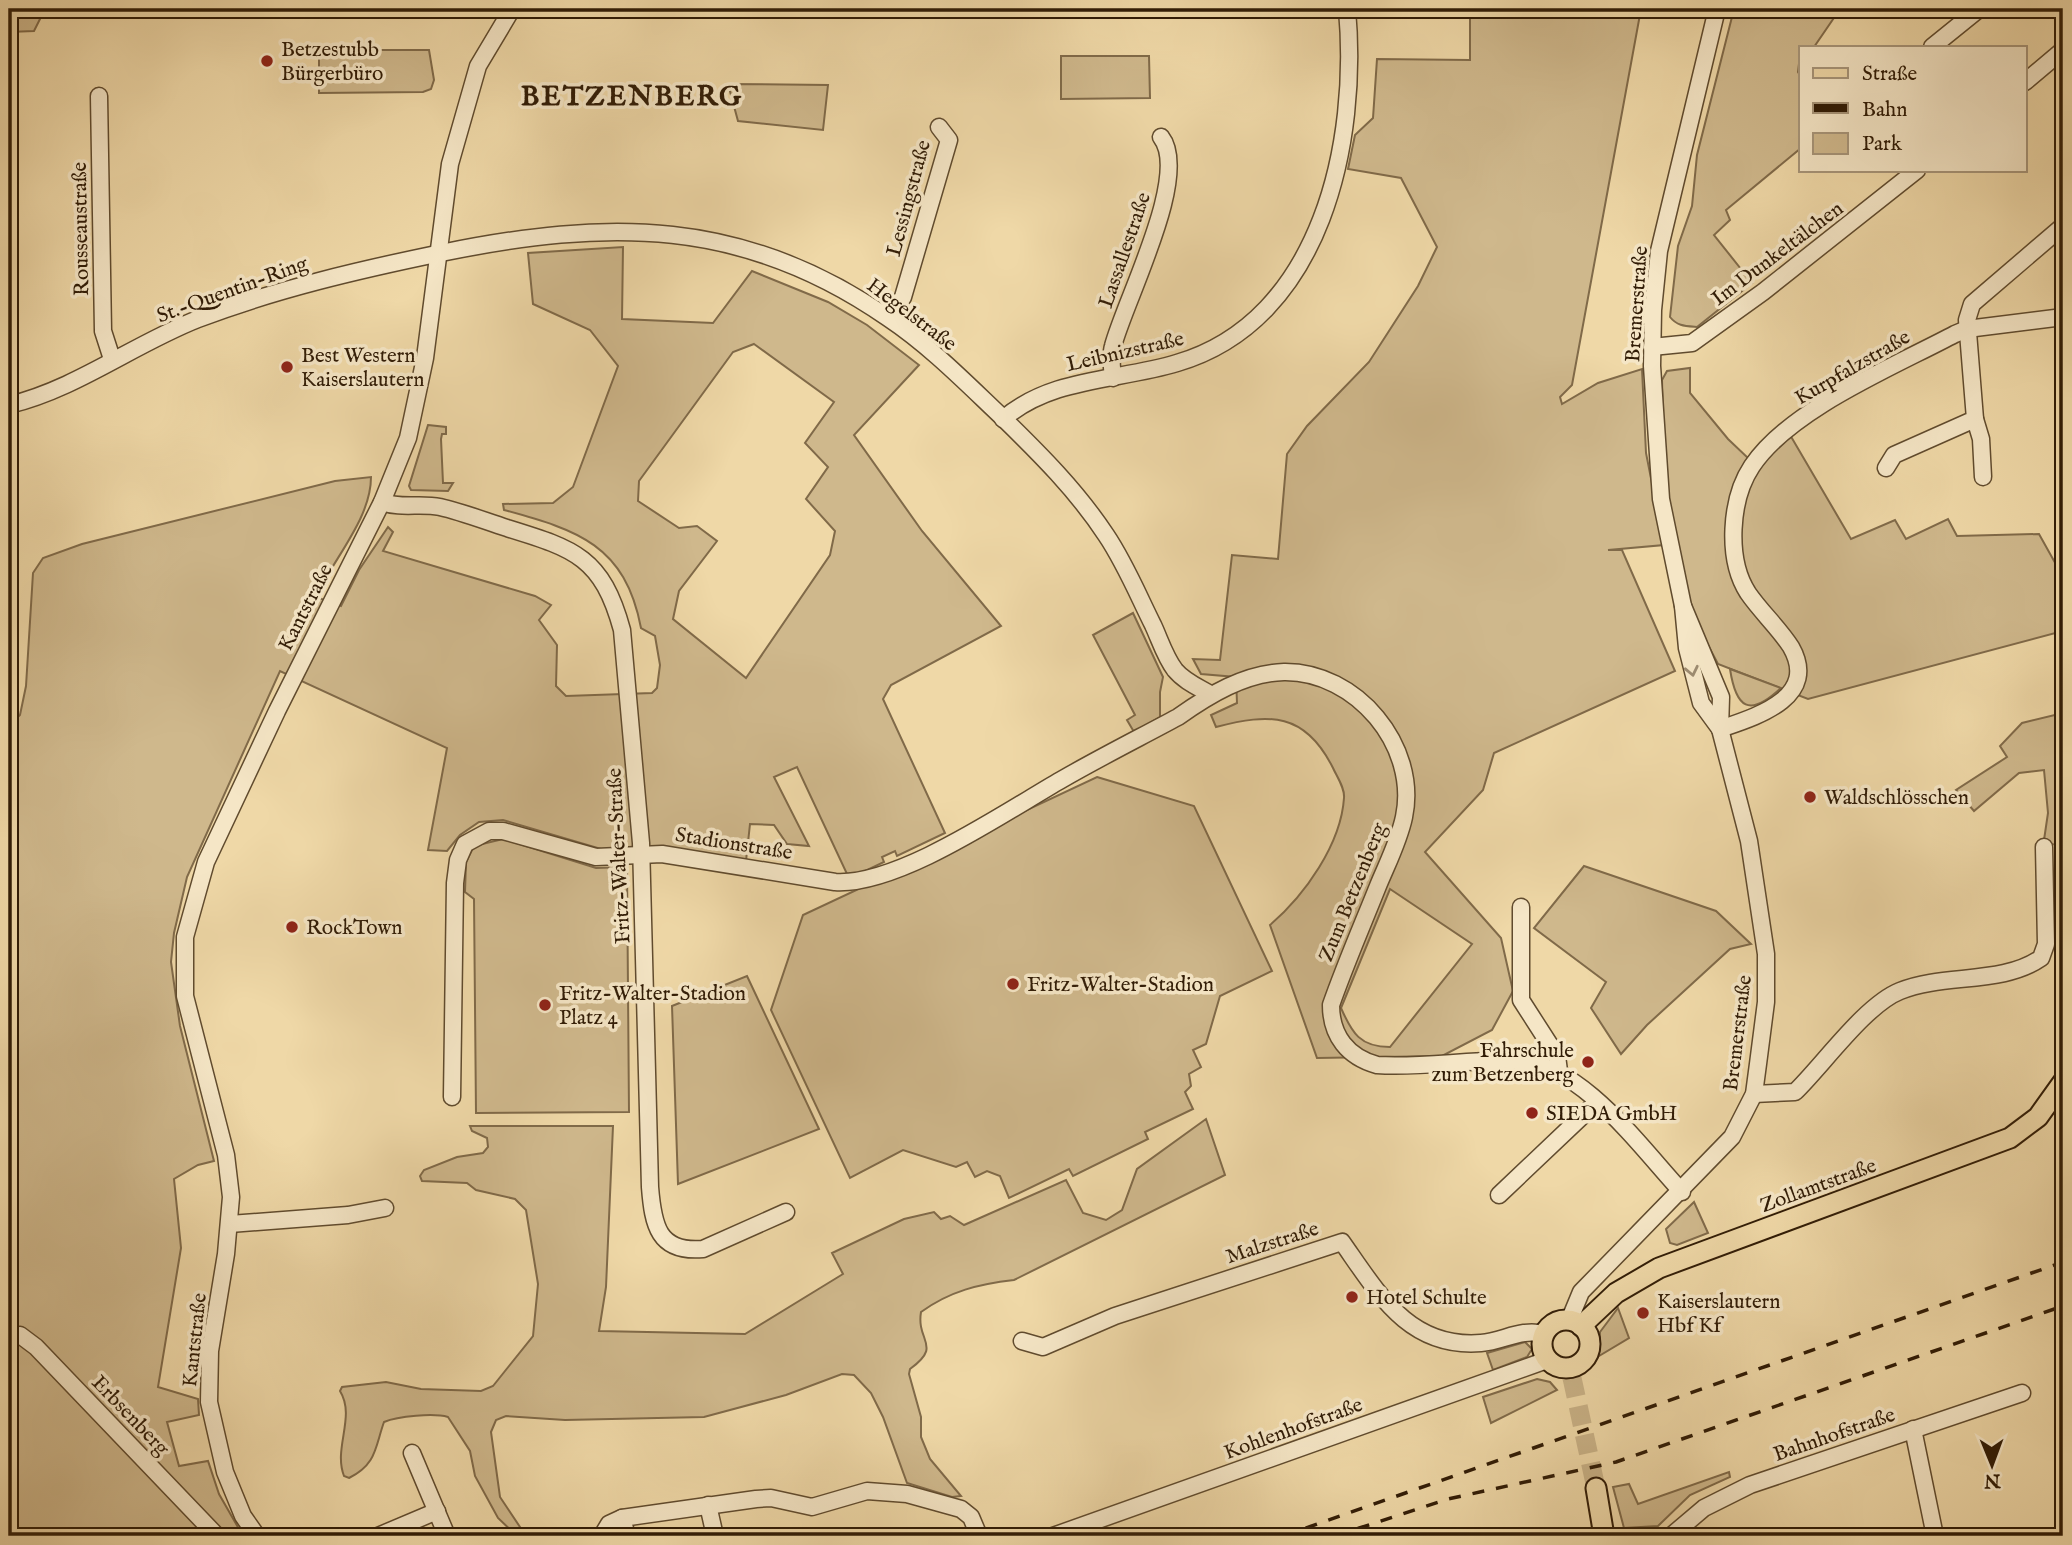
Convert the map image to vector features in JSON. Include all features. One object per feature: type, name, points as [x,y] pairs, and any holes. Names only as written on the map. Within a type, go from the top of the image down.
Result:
[{"type":"main road","name":"Zollamtstraße","points":[[1575,1323],[1616,1293],[1659,1268],[2010,1138],[2038,1117],[2063,1082]]},
{"type":"main road","points":[[1558,1322],[1575,1323],[1589,1338],[1589,1350],[1572,1373],[1547,1360],[1542,1349],[1544,1334],[1558,1322]]},
{"type":"main road","points":[[1596,1488],[1604,1536]]},
{"type":"street","name":"Kantstraße","points":[[257,1536],[243,1516],[225,1472],[209,1402],[210,1351],[230,1224],[231,1197],[226,1156],[185,996],[183,967],[190,910],[206,862],[255,755],[399,464],[415,414],[439,254],[447,179],[463,114],[478,66],[512,9]]},
{"type":"street","name":"Leibnizstraße","points":[[1003,419],[1019,405],[1046,391],[1181,362],[1218,344],[1265,309],[1301,263],[1329,200],[1343,139],[1348,81],[1347,9]]},
{"type":"street","name":"Bremerstraße","points":[[1575,1323],[1581,1292],[1682,1192],[1732,1137],[1754,1094],[1765,1013],[1766,954],[1749,841],[1720,729],[1701,703],[1695,686],[1683,606],[1661,499],[1654,430],[1652,347],[1659,251],[1717,9]]},
{"type":"street","points":[[1934,46],[1979,9]]},
{"type":"street","points":[[2026,81],[2063,50]]},
{"type":"street","name":"Rousseaustraße","points":[[99,96],[103,331],[113,359]]},
{"type":"street","name":"Lessingstraße","points":[[890,318],[903,296],[949,140],[939,127]]},
{"type":"street","name":"Lassallestraße","points":[[1113,378],[1112,348],[1167,193],[1168,149],[1161,137]]},
{"type":"street","name":"Im Dunkeltälchen","points":[[1652,347],[1692,343],[1763,292],[1914,172]]},
{"type":"street","points":[[1983,477],[1981,439],[1975,419],[1967,314],[1972,304],[2063,226]]},
{"type":"street","name":"Hegelstraße","points":[[439,254],[555,233],[612,230],[674,233],[736,246],[796,267],[842,289],[890,318],[939,359],[1063,479],[1097,522],[1125,567],[1175,669],[1210,694]]},
{"type":"street","name":"St.-Quentin-Ring","points":[[9,405],[47,392],[195,320],[246,302],[325,279],[439,254]]},
{"type":"street","name":"Kurpfalzstraße","points":[[1720,729],[1773,708],[1790,693],[1795,682],[1796,659],[1790,647],[1747,591],[1734,546],[1734,521],[1752,466],[1795,424],[1832,399],[1967,329],[2063,317]]},
{"type":"street","points":[[1886,468],[1894,455],[1975,419]]},
{"type":"street","name":"Fritz-Walter-Straße","points":[[382,502],[401,507],[440,508],[556,543],[580,556],[598,574],[613,596],[622,630],[642,857],[650,1187],[655,1223],[663,1239],[673,1247],[703,1249],[786,1212]]},
{"type":"street","name":"Zum Betzenberg","points":[[1210,694],[1258,676],[1284,672],[1313,675],[1344,688],[1370,708],[1389,733],[1400,761],[1406,792],[1404,816],[1331,1005],[1334,1029],[1343,1045],[1362,1061],[1377,1065],[1518,1060],[1559,1071],[1597,1102],[1682,1192]]},
{"type":"street","name":"Stadionstraße","points":[[452,1097],[455,883],[458,860],[466,844],[489,831],[503,831],[596,858],[662,854],[835,882],[864,881],[886,874],[967,833],[1178,717],[1210,694]]},
{"type":"street","points":[[1754,1094],[1795,1092],[1874,1009],[1897,992],[2017,969],[2041,958],[2046,944],[2044,847]]},
{"type":"street","name":"Zum Betzenberg","points":[[1521,907],[1521,1000],[1553,1049],[1559,1071]]},
{"type":"street","points":[[1499,1195],[1597,1102]]},
{"type":"street","points":[[230,1224],[348,1215],[385,1208]]},
{"type":"street","name":"Malzstraße","points":[[1022,1341],[1043,1347],[1115,1316],[1342,1241],[1396,1315],[1430,1336],[1452,1342],[1479,1343],[1531,1331],[1544,1334]]},
{"type":"street","name":"Erbsenberg","points":[[9,1338],[20,1335],[36,1347],[217,1536]]},
{"type":"street","name":"Kohlenhofstraße","points":[[1053,1536],[1547,1360]]},
{"type":"street","name":"Bahnhofstraße","points":[[1671,1536],[1724,1496],[2022,1393]]},
{"type":"street","points":[[1913,1429],[1935,1536]]},
{"type":"street","points":[[412,1453],[447,1536]]},
{"type":"street","points":[[603,1534],[609,1524],[622,1518],[771,1498],[812,1507],[867,1491],[887,1491],[961,1509],[971,1517],[979,1536]]},
{"type":"street","points":[[708,1506],[715,1536]]},
{"type":"street","points":[[378,1536],[437,1511]]},
{"type":"street","points":[[622,1518],[626,1536]]},
{"type":"green space","points":[[9,9],[45,9],[34,31],[9,32]]},
{"type":"green space","points":[[1470,9],[1641,9],[1572,385],[1560,397],[1562,404],[1598,383],[1642,369],[1646,453],[1664,545],[1608,550],[1622,550],[1675,671],[1494,753],[1483,790],[1425,852],[1501,938],[1513,991],[1492,1030],[1442,1056],[1317,1058],[1270,925],[1296,899],[1319,867],[1336,833],[1344,798],[1343,790],[1322,750],[1298,727],[1269,719],[1235,722],[1216,727],[1211,715],[1237,703],[1236,677],[1201,674],[1193,659],[1220,660],[1232,555],[1278,559],[1287,454],[1307,426],[1369,362],[1418,286],[1437,247],[1401,178],[1348,169],[1355,135],[1373,118],[1377,59],[1470,60]],"holes":[[[1390,889],[1472,944],[1390,1047],[1364,1041],[1353,1031],[1341,1008]]]},
{"type":"green space","points":[[1734,9],[1840,9],[1815,46],[1799,46],[1799,150],[1726,210],[1730,220],[1714,235],[1752,283],[1697,327],[1685,326],[1670,317],[1678,246],[1692,206],[1697,155]]},
{"type":"green space","points":[[319,50],[429,50],[434,80],[431,89],[423,92],[319,93]]},
{"type":"green space","points":[[1061,56],[1149,56],[1150,98],[1061,99]]},
{"type":"green space","points":[[728,84],[828,85],[823,130],[738,121]]},
{"type":"green space","points":[[623,247],[622,319],[713,323],[752,271],[828,302],[867,325],[919,365],[854,435],[922,531],[1001,626],[891,685],[883,699],[945,833],[897,856],[895,851],[882,857],[884,862],[861,873],[847,874],[797,767],[774,777],[809,846],[787,844],[774,825],[750,824],[746,861],[601,849],[503,820],[479,822],[460,835],[447,851],[428,850],[447,748],[280,671],[187,877],[174,933],[171,962],[180,1026],[214,1161],[198,1165],[174,1179],[181,1248],[158,1387],[198,1399],[199,1415],[167,1422],[179,1466],[208,1461],[219,1494],[243,1536],[9,1536],[9,725],[20,715],[26,686],[33,573],[43,558],[82,544],[335,481],[371,477],[365,508],[316,597],[341,606],[359,570],[388,527],[393,532],[383,551],[535,596],[551,605],[539,620],[557,645],[556,686],[566,696],[652,693],[657,688],[660,665],[655,636],[641,628],[634,600],[623,577],[610,559],[576,534],[504,510],[503,504],[553,503],[573,487],[618,366],[590,330],[533,304],[528,253]],"holes":[[[754,344],[834,402],[805,443],[828,467],[806,499],[835,531],[830,555],[746,678],[673,619],[679,591],[717,541],[697,526],[679,528],[638,501],[639,481],[733,352]]]},
{"type":"green space","points":[[1690,368],[1690,393],[1728,439],[1750,460],[1786,428],[1851,539],[1895,520],[1906,539],[1948,519],[1957,536],[2039,534],[2063,577],[2063,631],[1808,699],[1718,664],[1691,613],[1669,500],[1664,457],[1662,380],[1667,371]]},
{"type":"green space","points":[[428,425],[446,427],[446,434],[442,434],[441,439],[443,483],[453,483],[448,491],[411,490],[409,486]]},
{"type":"green space","points":[[1133,613],[1163,677],[1160,717],[1134,732],[1127,720],[1135,715],[1093,635]]},
{"type":"green space","points":[[1730,669],[1781,688],[1760,703],[1746,704],[1736,693]]},
{"type":"green space","points":[[2063,713],[2063,845],[2047,844],[2044,840],[2048,813],[2044,770],[2019,773],[1974,811],[1956,790],[2007,757],[2000,746],[2022,723]]},
{"type":"green space","name":"Fritz-Walter-Stadion","points":[[1097,777],[1194,806],[1272,971],[1220,996],[1206,1044],[1193,1050],[1201,1067],[1189,1074],[1191,1086],[1185,1092],[1193,1109],[1145,1132],[1148,1139],[1073,1176],[1069,1169],[1009,1198],[1000,1176],[987,1171],[975,1177],[967,1162],[956,1167],[903,1150],[850,1178],[771,1010],[803,915]]},
{"type":"green space","name":"Fritz-Walter-Stadion Platz 4","points":[[503,839],[596,868],[627,867],[629,1112],[476,1113],[474,899],[465,892],[466,862],[474,846]]},
{"type":"green space","points":[[1584,866],[1716,911],[1751,944],[1730,949],[1647,1025],[1621,1054],[1591,1008],[1606,982],[1534,928]]},
{"type":"green space","points":[[747,976],[819,1129],[678,1184],[672,1006]]},
{"type":"green space","points":[[1206,1119],[1225,1175],[1014,1280],[965,1290],[921,1312],[920,1322],[927,1348],[909,1374],[921,1417],[921,1437],[930,1459],[961,1496],[952,1497],[907,1483],[883,1417],[871,1393],[854,1375],[842,1374],[786,1395],[704,1417],[565,1420],[506,1416],[496,1420],[491,1432],[500,1497],[526,1536],[517,1536],[498,1518],[475,1476],[470,1451],[448,1417],[416,1416],[384,1422],[370,1461],[358,1473],[349,1478],[344,1476],[341,1455],[346,1411],[340,1391],[342,1387],[386,1382],[421,1389],[481,1391],[493,1386],[533,1336],[538,1284],[526,1210],[515,1199],[476,1190],[467,1183],[422,1181],[420,1176],[424,1170],[457,1157],[483,1153],[488,1147],[487,1138],[472,1131],[470,1126],[613,1126],[606,1287],[599,1331],[745,1334],[843,1274],[832,1253],[904,1219],[934,1212],[941,1219],[950,1216],[964,1225],[1066,1180],[1083,1213],[1106,1220],[1122,1210],[1137,1169]]},
{"type":"green space","points":[[1694,1202],[1708,1233],[1677,1245],[1670,1243],[1666,1229]]},
{"type":"green space","points":[[1618,1308],[1629,1338],[1599,1356],[1600,1332]]},
{"type":"green space","points":[[1525,1342],[1532,1349],[1527,1357],[1493,1370],[1487,1353]]},
{"type":"green space","points":[[1537,1379],[1550,1382],[1557,1390],[1491,1423],[1483,1397]]},
{"type":"green space","points":[[1729,1472],[1730,1477],[1690,1495],[1658,1526],[1624,1528],[1613,1487],[1629,1484],[1638,1504]]},
{"type":"tunnel","points":[[1572,1378],[1596,1488]]},
{"type":"railway","points":[[1283,1536],[2063,1262]]},
{"type":"railway","points":[[1335,1536],[1448,1499],[1616,1462],[2063,1306]]},
{"type":"place","name":"Betzestubb Bürgerbüro","points":[[267,61]]},
{"type":"place","name":"Best Western Kaiserslautern","points":[[287,367]]},
{"type":"place","name":"Waldschlösschen","points":[[1810,797]]},
{"type":"place","name":"RockTown","points":[[292,927]]},
{"type":"place","name":"Fritz-Walter-Stadion","points":[[1013,984]]},
{"type":"place","name":"Fritz-Walter-Stadion Platz 4","points":[[545,1005]]},
{"type":"place","name":"Fahrschule zum Betzenberg","points":[[1588,1062]]},
{"type":"place","name":"SIEDA GmbH","points":[[1532,1113]]},
{"type":"place","name":"Hotel Schulte","points":[[1352,1297]]},
{"type":"place","name":"Kaiserslautern Hbf Kf","points":[[1643,1313]]},
{"type":"district","name":"BETZENBERG","points":[[632,95]]}]
